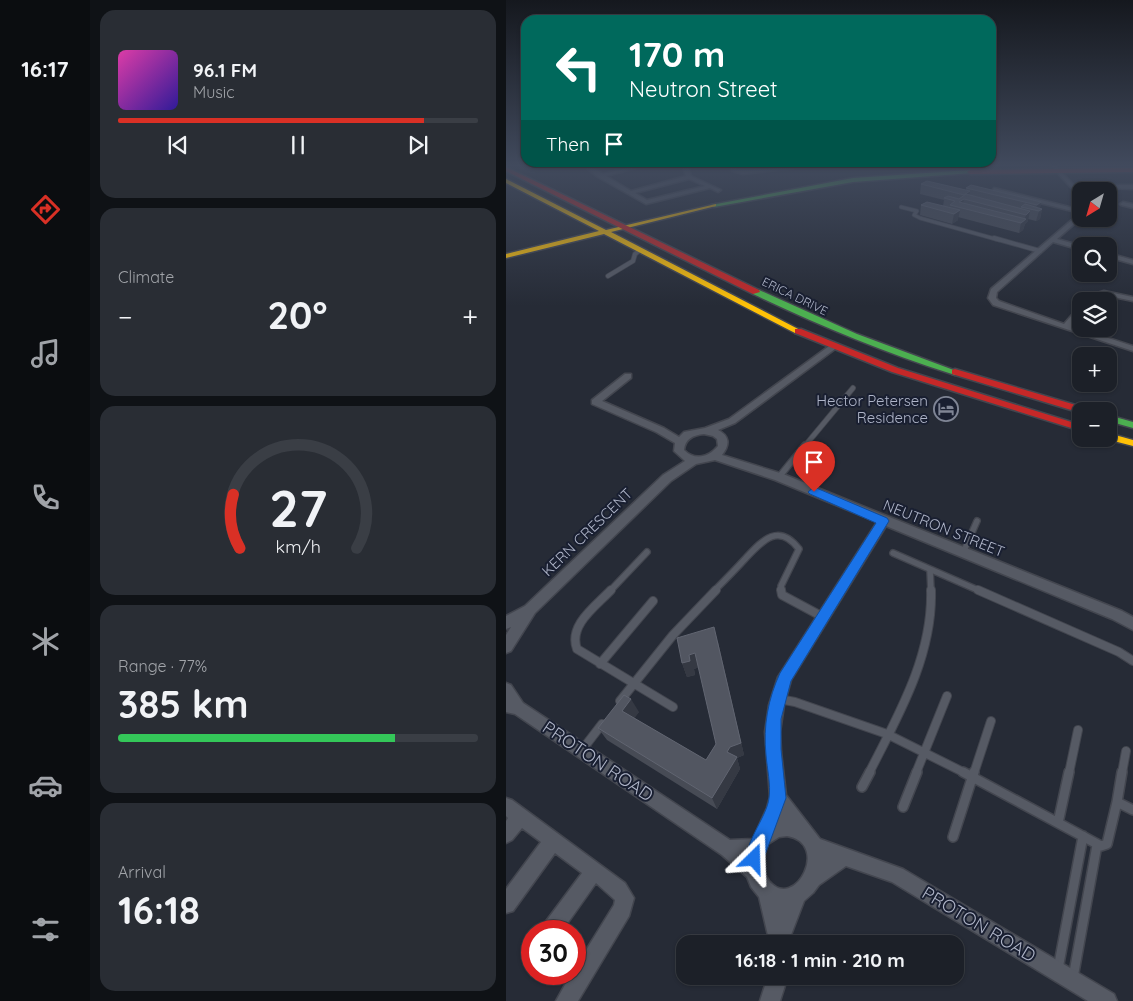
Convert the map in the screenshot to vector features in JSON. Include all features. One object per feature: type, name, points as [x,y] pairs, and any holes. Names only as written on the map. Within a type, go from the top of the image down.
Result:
[{"type":"main road","name":"ERICA DRIVE","points":[[567,213],[832,347],[902,373],[1072,425]]},
{"type":"main road","name":"ERICA DRIVE","points":[[593,213],[815,321],[902,356],[1072,407]]},
{"type":"main road","points":[[506,256],[625,229],[680,213]]},
{"type":"main road","points":[[506,263],[607,233]]},
{"type":"main road","points":[[758,294],[829,333],[834,340],[832,347],[865,346],[902,356]]},
{"type":"main road","points":[[1117,421],[1133,425]]},
{"type":"main road","points":[[1117,439],[1133,443]]},
{"type":"street","points":[[1072,221],[994,291],[992,298],[1000,305],[1133,349]]},
{"type":"street","points":[[1052,240],[1072,246]]},
{"type":"street","points":[[1129,261],[1133,252]]},
{"type":"street","points":[[1117,296],[1133,299]]},
{"type":"street","points":[[1066,327],[1072,320]]},
{"type":"street","points":[[660,430],[694,432],[732,421],[832,347]]},
{"type":"street","points":[[628,376],[595,402],[660,430],[680,442]]},
{"type":"street","points":[[694,432],[680,442],[678,446],[682,455],[694,460],[715,456],[723,443],[732,421]]},
{"type":"street","points":[[706,430],[716,433],[723,443]]},
{"type":"street","name":"NEUTRON STREET","points":[[723,443],[741,464]]},
{"type":"street","name":"KERN CRESCENT","points":[[666,478],[682,455]]},
{"type":"street","name":"NEUTRON STREET","points":[[715,456],[779,477],[1117,615],[1133,624]]},
{"type":"street","name":"KERN CRESCENT","points":[[506,623],[530,609],[666,478],[694,460]]},
{"type":"street","points":[[778,798],[801,830],[809,837],[814,846],[816,862],[812,879],[806,888],[797,895],[782,898],[767,892],[759,883],[755,872],[754,859],[778,798],[773,749],[773,719],[778,699],[785,678],[883,521]]},
{"type":"street","name":"KERN CRESCENT","points":[[506,647],[530,609]]},
{"type":"street","name":"PROTON ROAD","points":[[506,690],[512,706],[582,750],[728,849],[755,872]]},
{"type":"street","points":[[506,834],[513,812],[619,889],[625,898],[622,909],[566,1001]]},
{"type":"street","points":[[728,849],[760,842],[772,830],[782,826],[792,826],[801,830]]},
{"type":"street","points":[[506,904],[552,841]]},
{"type":"street","name":"PROTON ROAD","points":[[814,846],[897,875],[1107,1001]]},
{"type":"street","points":[[812,879],[845,856]]},
{"type":"street","points":[[559,920],[594,871]]},
{"type":"street","points":[[767,892],[778,935]]},
{"type":"street","points":[[782,935],[797,895]]},
{"type":"street","points":[[770,1001],[775,985]]},
{"type":"lane","points":[[916,213],[914,215],[920,218],[1040,251]]},
{"type":"lane","points":[[608,276],[633,261],[635,254],[640,250]]},
{"type":"lane","points":[[779,477],[854,388]]},
{"type":"lane","points":[[962,553],[977,521]]},
{"type":"lane","points":[[616,705],[633,682],[693,614],[764,539],[773,535],[783,535],[793,540],[799,549],[781,586],[782,595],[823,617]]},
{"type":"lane","points":[[647,552],[579,624],[575,631],[574,644],[577,649],[600,664],[673,707]]},
{"type":"lane","points":[[892,553],[1119,652],[1133,661]]},
{"type":"lane","points":[[862,787],[920,661],[928,634],[932,600],[930,570]]},
{"type":"lane","points":[[600,664],[653,602]]},
{"type":"lane","points":[[903,806],[948,696]]},
{"type":"lane","points":[[778,699],[795,702],[888,734],[926,752],[1101,846],[1107,844],[1126,751]]},
{"type":"lane","points":[[582,750],[605,720]]},
{"type":"lane","points":[[953,837],[991,721]]},
{"type":"lane","points":[[1058,823],[1078,730]]},
{"type":"lane","points":[[1117,802],[1133,810]]},
{"type":"lane","points":[[1065,976],[1083,836]]},
{"type":"lane","points":[[1065,976],[1096,845]]},
{"type":"building","points":[[980,213],[1001,213],[1026,219],[1021,223]]},
{"type":"building","points":[[714,627],[741,743],[730,747],[727,752],[737,757],[712,798],[598,728],[624,695],[631,699],[622,711],[706,760],[716,744],[695,653],[689,655],[690,661],[682,663],[677,638]]},
{"type":"traffic: fast","points":[[756,292],[854,336],[955,372]]},
{"type":"traffic: fast","points":[[1117,421],[1133,425]]},
{"type":"traffic: slow","points":[[568,213],[798,331]]},
{"type":"traffic: slow","points":[[506,256],[683,213]]},
{"type":"traffic: slow","points":[[1117,439],[1133,443]]},
{"type":"traffic: jam","points":[[595,213],[756,292]]},
{"type":"traffic: jam","points":[[798,331],[895,370],[1072,425]]},
{"type":"traffic: jam","points":[[955,372],[1072,407]]},
{"type":"place","name":"Hector Petersen Residence","points":[[946,409]]},
{"type":"route","points":[[754,859],[757,847],[764,837],[778,798],[773,749],[773,719],[785,678],[883,521],[814,492]]}]
